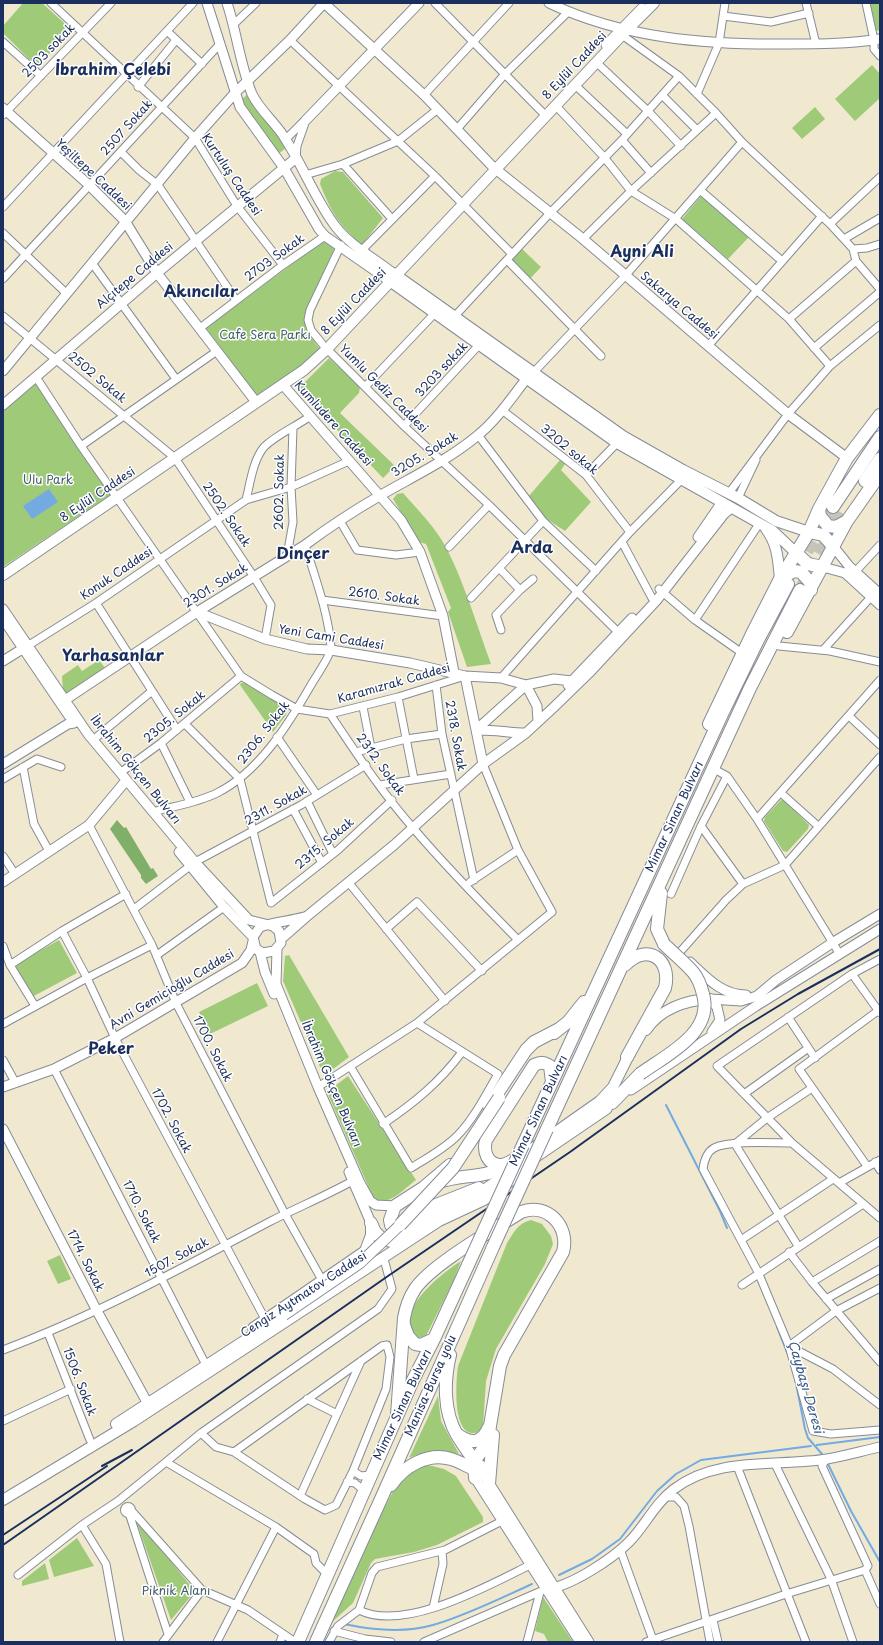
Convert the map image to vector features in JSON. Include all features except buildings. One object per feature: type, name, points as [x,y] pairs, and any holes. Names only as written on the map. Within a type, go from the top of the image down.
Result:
[{"type":"highway","points":[[688,789],[698,751],[742,653],[784,582],[796,553],[809,532],[819,509],[848,458],[880,415]]},
{"type":"highway","points":[[819,509],[820,516],[828,526],[836,527],[841,514],[880,437]]},
{"type":"highway","points":[[714,769],[731,747],[756,691],[805,590],[823,567],[833,546],[841,514],[880,459]]},
{"type":"highway","points":[[841,514],[880,474]]},
{"type":"highway","points":[[809,532],[823,535],[833,546]]},
{"type":"highway","points":[[796,553],[808,564],[823,567]]},
{"type":"highway","points":[[371,1223],[375,1232],[382,1239],[391,1241],[399,1239],[438,1212],[484,1191],[609,1105],[640,1074],[686,1041],[696,1031],[703,1017],[705,1006],[702,988],[693,972],[664,944],[657,929],[658,907],[668,867],[750,688],[810,582],[801,572],[794,571],[784,582]]},
{"type":"highway","name":"Mimar Sinan Bulvarı","points":[[296,1642],[397,1415],[784,582]]},
{"type":"highway","name":"Manisa-Bursa yolu","points":[[316,1642],[382,1499],[546,1129],[668,867]]},
{"type":"highway","points":[[620,970],[636,956],[646,954],[655,957],[662,962],[667,977],[665,988],[627,1057]]},
{"type":"highway","points":[[400,1225],[453,1168],[499,1098],[538,1046],[568,1022],[597,984]]},
{"type":"highway","points":[[415,1227],[405,1232],[394,1230],[390,1220],[395,1206],[423,1188],[450,1165],[526,1050],[534,1042],[559,1029]]},
{"type":"highway","points":[[518,1158],[502,1166],[495,1164],[490,1161],[486,1153],[486,1140],[534,1065],[540,1062],[550,1066],[552,1082]]},
{"type":"highway","points":[[423,1188],[448,1178],[484,1176],[498,1171],[518,1158]]},
{"type":"highway","points":[[397,1415],[404,1318],[411,1296],[420,1283],[434,1270],[460,1252],[526,1210],[540,1211],[554,1218],[565,1236],[563,1252],[504,1355],[500,1366],[492,1422],[491,1442],[487,1458],[473,1468]]},
{"type":"highway","points":[[404,1318],[408,1336],[415,1344],[424,1344],[434,1338]]},
{"type":"highway","points":[[457,1327],[448,1367],[446,1398],[456,1433],[473,1468]]},
{"type":"highway","points":[[456,1433],[467,1441],[474,1441],[486,1435],[492,1422]]},
{"type":"highway","points":[[489,1484],[493,1440],[492,1422]]},
{"type":"highway","points":[[382,1499],[393,1482],[404,1471],[420,1461],[437,1457],[452,1459],[473,1468]]},
{"type":"main road","points":[[207,3],[219,45],[240,107],[284,168],[319,229],[325,236],[392,277],[454,318],[530,375]]},
{"type":"main road","points":[[227,3],[234,24],[247,80],[253,96],[286,139],[324,209],[337,227],[351,242],[435,313],[479,346],[530,375],[548,382],[621,440],[681,480],[781,537],[796,553]]},
{"type":"main road","points":[[3,371],[125,221],[158,185],[195,138],[247,80],[290,40],[324,3]]},
{"type":"main road","name":"Sakarya Caddesi","points":[[324,3],[424,95],[458,128],[495,168],[583,239],[788,414],[848,458]]},
{"type":"main road","points":[[306,120],[340,87],[419,3]]},
{"type":"main road","points":[[549,3],[568,12],[623,31],[720,43],[816,44],[877,40]]},
{"type":"main road","points":[[545,114],[623,31],[647,3]]},
{"type":"main road","name":"8 Eylül Caddesi","points":[[3,575],[173,456],[255,401],[299,374],[545,114],[556,106],[623,31],[654,3]]},
{"type":"main road","name":"Yeşiltepe Caddesi","points":[[4,111],[88,185],[125,221],[157,273],[255,401]]},
{"type":"main road","name":"Alçıtepe Caddesi","points":[[3,405],[157,273],[296,158]]},
{"type":"main road","points":[[325,236],[337,227]]},
{"type":"main road","points":[[255,401],[299,370],[325,347]]},
{"type":"main road","name":"3205. Sokak","points":[[380,495],[442,461],[478,435],[502,410],[530,375]]},
{"type":"main road","name":"Kumludere Caddesi","points":[[282,385],[309,418],[350,461],[401,520],[420,552],[443,616],[454,672]]},
{"type":"main road","points":[[621,440],[733,496],[776,521],[809,532]]},
{"type":"main road","name":"2301. Sokak","points":[[65,700],[197,612],[288,556],[380,495]]},
{"type":"main road","points":[[3,570],[115,496]]},
{"type":"main road","points":[[306,917],[260,927],[253,939],[260,952],[271,953],[277,949],[281,939],[413,828],[483,764],[526,733],[591,671],[661,591],[733,496]]},
{"type":"main road","points":[[762,526],[775,544],[784,582]]},
{"type":"main road","points":[[833,546],[855,572],[878,594],[880,605]]},
{"type":"main road","points":[[823,567],[845,573],[878,594]]},
{"type":"main road","points":[[538,722],[543,711],[618,632],[654,599]]},
{"type":"main road","name":"İbrahim Gökçen Bulvarı","points":[[3,609],[74,724],[192,864],[249,920],[269,925]]},
{"type":"main road","name":"Yeni Cami Caddesi","points":[[197,612],[265,640],[307,649],[331,650],[410,663],[454,672],[465,676],[501,678],[526,686]]},
{"type":"main road","name":"İbrahim Gökçen Bulvarı","points":[[3,619],[26,647],[93,740],[153,812],[224,907],[253,939]]},
{"type":"main road","name":"Konuk Caddesi","points":[[3,661],[26,647]]},
{"type":"main road","points":[[465,676],[483,764]]},
{"type":"main road","points":[[476,730],[526,686],[554,679],[572,682]]},
{"type":"main road","points":[[526,686],[537,706],[538,722]]},
{"type":"main road","points":[[56,731],[62,722],[65,700]]},
{"type":"main road","points":[[3,764],[68,724],[74,724]]},
{"type":"main road","points":[[476,730],[492,729],[509,733],[526,733]]},
{"type":"main road","points":[[3,882],[49,850],[89,825],[124,783]]},
{"type":"main road","points":[[658,907],[664,935],[714,985],[736,995],[746,995],[776,980]]},
{"type":"main road","points":[[710,999],[735,1001],[757,996],[776,980],[832,943],[880,914]]},
{"type":"main road","points":[[269,925],[279,931],[281,939]]},
{"type":"main road","points":[[609,1105],[756,1006],[839,953],[880,929]]},
{"type":"main road","name":"Avni Gemicioğlu Caddesi","points":[[3,1086],[54,1069],[115,1038],[176,1003],[242,963],[250,950],[253,939]]},
{"type":"main road","name":"İbrahim Gökçen Bulvarı","points":[[277,949],[276,984],[355,1179],[371,1223]]},
{"type":"main road","name":"İbrahim Gökçen Bulvarı","points":[[260,952],[265,972],[355,1179],[370,1201],[376,1205],[395,1206]]},
{"type":"main road","points":[[705,1041],[718,1026],[720,1020],[717,1007],[710,999]]},
{"type":"main road","name":"Cengiz Aytmatov Caddesi","points":[[3,1492],[148,1404],[219,1356],[284,1315],[360,1263],[400,1225],[422,1211],[492,1180],[518,1158],[600,1101],[613,1087],[627,1057],[648,1027],[660,1014],[687,1002],[710,999]]},
{"type":"main road","name":"Cengiz Aytmatov Caddesi","points":[[3,1500],[134,1421],[384,1259],[439,1221],[484,1200],[587,1127],[609,1105]]},
{"type":"main road","name":"1714. Sokak","points":[[3,1129],[97,1311],[148,1404]]},
{"type":"main road","points":[[219,1356],[265,1319],[365,1251],[371,1235],[371,1223]]},
{"type":"main road","points":[[543,1591],[556,1589],[579,1578],[620,1549],[629,1542],[672,1489],[688,1479],[722,1468],[826,1459],[880,1447]]},
{"type":"main road","points":[[473,1468],[489,1484],[589,1642]]},
{"type":"main road","points":[[473,1468],[502,1521],[530,1565],[543,1591],[580,1642]]},
{"type":"street","name":"Kurtuluş Caddesi","points":[[51,3],[138,87],[195,138],[237,206],[283,265]]},
{"type":"street","name":"2503 sokak","points":[[4,111],[41,76],[111,3]]},
{"type":"street","points":[[3,207],[193,3]]},
{"type":"street","points":[[234,24],[256,3]]},
{"type":"street","points":[[435,3],[545,114]]},
{"type":"street","points":[[424,95],[473,40],[509,3]]},
{"type":"street","points":[[696,94],[720,43],[725,3]]},
{"type":"street","points":[[806,3],[816,44]]},
{"type":"street","points":[[866,3],[877,40],[874,49],[880,56]]},
{"type":"street","points":[[458,128],[505,74],[568,12]]},
{"type":"street","points":[[723,16],[771,22],[809,13]]},
{"type":"street","points":[[167,31],[202,64]]},
{"type":"street","points":[[623,31],[678,76],[716,113],[742,142],[830,224],[853,249],[856,261],[880,289]]},
{"type":"street","points":[[138,87],[176,40]]},
{"type":"street","points":[[290,40],[435,176],[512,254]]},
{"type":"street","points":[[4,44],[41,76]]},
{"type":"street","name":"2507 Sokak","points":[[3,279],[88,185],[121,152],[219,45]]},
{"type":"street","points":[[596,62],[648,111],[681,146]]},
{"type":"street","points":[[454,318],[550,213],[622,140],[678,76]]},
{"type":"street","points":[[575,85],[627,134]]},
{"type":"street","points":[[662,95],[697,130]]},
{"type":"street","points":[[556,106],[604,157],[631,191],[676,219],[789,319],[830,366]]},
{"type":"street","points":[[305,175],[343,164],[398,141],[438,109]]},
{"type":"street","points":[[583,239],[631,191],[716,113]]},
{"type":"street","points":[[286,139],[306,120]]},
{"type":"street","points":[[296,158],[297,146],[306,120]]},
{"type":"street","points":[[622,140],[651,174]]},
{"type":"street","points":[[530,375],[625,276],[742,142]]},
{"type":"street","points":[[121,152],[139,170],[158,185],[194,242],[236,300]]},
{"type":"street","points":[[343,164],[392,219]]},
{"type":"street","points":[[362,250],[435,176]]},
{"type":"street","points":[[830,224],[880,177]]},
{"type":"street","points":[[700,190],[782,261]]},
{"type":"street","points":[[708,346],[822,216]]},
{"type":"street","points":[[844,239],[880,218]]},
{"type":"street","points":[[3,233],[66,293]]},
{"type":"street","name":"2703 Sokak","points":[[200,328],[283,265],[325,236]]},
{"type":"street","points":[[853,249],[880,244]]},
{"type":"street","name":"Yumlu Gediz Caddesi","points":[[341,245],[310,310],[308,320],[311,330],[325,347],[404,426],[489,505],[618,632]]},
{"type":"street","points":[[507,260],[601,356]]},
{"type":"street","points":[[789,319],[856,261]]},
{"type":"street","points":[[92,263],[176,379]]},
{"type":"street","points":[[814,348],[880,292]]},
{"type":"street","points":[[365,387],[435,313]]},
{"type":"street","name":"2502 Sokak","points":[[3,316],[173,456]]},
{"type":"street","points":[[733,496],[756,457],[788,414],[830,366],[880,325]]},
{"type":"street","name":"3203 sokak","points":[[404,426],[479,346]]},
{"type":"street","points":[[81,446],[217,351]]},
{"type":"street","points":[[36,377],[115,496],[161,558],[242,676]]},
{"type":"street","name":"3202 sokak","points":[[502,410],[586,475],[630,532]]},
{"type":"street","points":[[246,500],[255,467],[263,448],[271,441],[309,418]]},
{"type":"street","name":"2602. Sokak","points":[[288,556],[293,522],[291,487],[293,428]]},
{"type":"street","points":[[478,435],[543,521],[596,570]]},
{"type":"street","points":[[586,475],[621,440]]},
{"type":"street","name":"2502. Sokak","points":[[173,456],[271,605],[265,640]]},
{"type":"street","name":"Konuk Caddesi","points":[[26,647],[96,603],[246,500],[291,487],[350,461]]},
{"type":"street","points":[[501,678],[630,532],[681,480]]},
{"type":"street","points":[[449,547],[489,505]]},
{"type":"street","points":[[340,521],[357,550],[396,555],[420,552]]},
{"type":"street","points":[[471,598],[543,521]]},
{"type":"street","points":[[695,620],[762,526]]},
{"type":"street","points":[[622,542],[654,599]]},
{"type":"street","points":[[305,545],[322,600],[331,650]]},
{"type":"street","points":[[855,572],[880,545]]},
{"type":"street","points":[[499,568],[520,590]]},
{"type":"street","points":[[501,630],[496,615],[533,579]]},
{"type":"street","points":[[661,591],[695,620],[742,653]]},
{"type":"street","points":[[822,650],[878,594]]},
{"type":"street","name":"2610. Sokak","points":[[322,600],[443,616]]},
{"type":"street","points":[[96,603],[177,730]]},
{"type":"street","points":[[779,646],[822,650],[880,662]]},
{"type":"street","name":"2306. Sokak","points":[[272,903],[252,831],[240,779],[277,737],[297,709],[331,650]]},
{"type":"street","name":"Karamızrak Caddesi","points":[[242,676],[297,709],[330,714],[398,697],[465,676]]},
{"type":"street","name":"2305. Sokak","points":[[120,773],[186,724],[242,676]]},
{"type":"street","points":[[757,819],[880,680]]},
{"type":"street","name":"2318. Sokak","points":[[436,685],[442,734],[474,880]]},
{"type":"street","points":[[93,740],[152,691]]},
{"type":"street","points":[[398,697],[414,779]]},
{"type":"street","points":[[363,706],[371,748]]},
{"type":"street","name":"2312. Sokak","points":[[330,714],[380,785],[413,828],[465,886],[518,940]]},
{"type":"street","points":[[849,716],[880,745]]},
{"type":"street","points":[[153,812],[216,793],[240,779],[186,724]]},
{"type":"street","points":[[356,752],[406,739],[442,734]]},
{"type":"street","points":[[277,737],[317,795]]},
{"type":"street","points":[[161,743],[190,802]]},
{"type":"street","points":[[680,952],[720,906],[743,884],[786,864],[880,757]]},
{"type":"street","points":[[3,779],[37,758],[61,767]]},
{"type":"street","points":[[318,1087],[416,1023],[482,971],[552,912],[518,850],[483,764]]},
{"type":"street","name":"2311. Sokak","points":[[134,909],[192,864],[293,809],[366,765]]},
{"type":"street","points":[[23,767],[34,824],[49,850]]},
{"type":"street","points":[[714,769],[727,776],[757,819],[786,864],[839,953]]},
{"type":"street","points":[[380,785],[451,774]]},
{"type":"street","points":[[671,894],[701,826],[727,776]]},
{"type":"street","points":[[781,793],[818,826]]},
{"type":"street","name":"2315. Sokak","points":[[272,903],[333,854],[392,800]]},
{"type":"street","points":[[307,801],[333,854]]},
{"type":"street","points":[[293,809],[322,863]]},
{"type":"street","name":"1700. Sokak","points":[[89,825],[157,955],[176,1003],[285,1214],[322,1280]]},
{"type":"street","points":[[701,826],[743,884]]},
{"type":"street","points":[[465,886],[518,850]]},
{"type":"street","points":[[3,856],[14,874]]},
{"type":"street","points":[[349,883],[445,1001]]},
{"type":"street","points":[[10,965],[62,931],[126,894]]},
{"type":"street","points":[[386,928],[417,902],[482,971]]},
{"type":"street","points":[[157,955],[224,907]]},
{"type":"street","name":"1702. Sokak","points":[[62,931],[87,978],[115,1038],[265,1319]]},
{"type":"street","points":[[3,1024],[87,978],[152,945]]},
{"type":"street","points":[[3,946],[10,965],[35,1006]]},
{"type":"street","points":[[880,958],[852,974],[717,1066],[792,1143],[880,1218]]},
{"type":"street","points":[[852,974],[879,1011],[799,1069],[867,1166]]},
{"type":"street","points":[[788,1017],[815,1058]]},
{"type":"street","points":[[350,1066],[383,1124],[411,1168],[440,1150],[457,1136],[498,1074],[416,1023]]},
{"type":"street","points":[[744,1094],[808,1049]]},
{"type":"street","points":[[383,1124],[428,1091],[449,1070],[462,1052]]},
{"type":"street","points":[[3,1060],[15,1082]]},
{"type":"street","name":"1710. Sokak","points":[[54,1069],[163,1278],[206,1365]]},
{"type":"street","points":[[735,1144],[767,1118],[812,1088]]},
{"type":"street","points":[[792,1143],[735,1144],[716,1147],[710,1151],[704,1161],[703,1169],[758,1272],[789,1346],[813,1431],[831,1434],[880,1430]]},
{"type":"street","points":[[735,1144],[798,1246]]},
{"type":"street","points":[[741,1240],[836,1181],[878,1161],[880,1170]]},
{"type":"street","name":"1507. Sokak","points":[[3,1350],[48,1333],[97,1311],[355,1179]]},
{"type":"street","points":[[742,1285],[758,1272],[863,1204]]},
{"type":"street","points":[[812,1282],[880,1241]]},
{"type":"street","points":[[789,1252],[836,1311],[879,1358]]},
{"type":"street","points":[[18,1575],[82,1525],[118,1501],[201,1432],[378,1309],[392,1289],[384,1259]]},
{"type":"street","points":[[826,1299],[880,1269]]},
{"type":"street","points":[[789,1346],[836,1311],[880,1288]]},
{"type":"street","name":"1506. Sokak","points":[[48,1333],[90,1440]]},
{"type":"street","points":[[201,1432],[216,1447],[234,1452],[300,1496],[325,1510],[336,1505],[352,1471],[386,1389],[390,1357],[387,1346],[382,1346],[234,1452]]},
{"type":"street","points":[[789,1346],[833,1369],[880,1405]]},
{"type":"street","points":[[300,1496],[362,1360]]},
{"type":"street","points":[[3,1422],[70,1389]]},
{"type":"street","points":[[308,1399],[337,1414]]},
{"type":"street","points":[[646,1642],[831,1579],[865,1570],[868,1566],[822,1466],[826,1459]]},
{"type":"street","points":[[166,1462],[276,1527],[314,1554],[316,1563],[327,1574]]},
{"type":"street","points":[[775,1464],[831,1579],[853,1642]]},
{"type":"street","points":[[737,1466],[806,1642]]},
{"type":"street","points":[[352,1471],[361,1476],[370,1475]]},
{"type":"street","points":[[347,1482],[355,1483],[364,1491]]},
{"type":"street","points":[[665,1497],[676,1497],[684,1506],[694,1546],[709,1621],[710,1642]]},
{"type":"street","points":[[118,1501],[202,1590],[248,1610],[296,1642]]},
{"type":"street","points":[[128,1510],[168,1634]]},
{"type":"street","points":[[330,1642],[334,1631],[359,1610],[372,1573],[377,1567],[442,1551],[484,1532],[502,1521]]},
{"type":"street","points":[[82,1525],[106,1564],[120,1642]]},
{"type":"street","points":[[217,1642],[276,1527]]},
{"type":"street","points":[[620,1549],[653,1640]]},
{"type":"street","points":[[433,1608],[443,1564],[442,1551]]},
{"type":"street","points":[[359,1610],[367,1614],[386,1617],[413,1614],[456,1600],[530,1565]]},
{"type":"street","points":[[865,1570],[880,1604]]},
{"type":"street","points":[[163,1642],[202,1590]]},
{"type":"street","points":[[424,1642],[543,1591]]},
{"type":"street","points":[[527,1642],[543,1591]]},
{"type":"street","points":[[709,1621],[718,1642]]},
{"type":"street","points":[[334,1631],[372,1641],[391,1642]]},
{"type":"street","points":[[280,1642],[283,1634]]},
{"type":"green space","points":[[23,3],[42,3],[72,30],[37,67],[3,33],[3,26]]},
{"type":"green space","points":[[863,3],[880,3],[880,30],[872,32]]},
{"type":"green space","points":[[872,65],[880,74],[880,98],[855,121],[835,99]]},
{"type":"green space","points":[[250,92],[286,148],[277,155],[240,101]]},
{"type":"green space","points":[[815,107],[825,119],[802,139],[792,128]]},
{"type":"green space","points":[[335,171],[343,172],[383,218],[362,245],[336,218],[320,184],[321,179]]},
{"type":"green space","points":[[701,196],[749,237],[728,259],[682,219]]},
{"type":"green space","name":"Cafe Sera Parkı","points":[[323,241],[335,247],[305,313],[306,324],[309,332],[320,349],[298,370],[257,396],[206,328]]},
{"type":"green space","points":[[521,248],[541,267],[529,280],[511,261],[513,256]]},
{"type":"green space","points":[[329,358],[360,387],[359,393],[340,413],[395,466],[383,478],[298,389]]},
{"type":"green space","name":"Ulu Park","points":[[36,377],[112,494],[3,567],[3,407]]},
{"type":"green space","points":[[560,460],[565,464],[561,470],[591,502],[565,531],[545,518],[528,497]]},
{"type":"green space","points":[[403,493],[443,541],[465,591],[491,664],[467,667],[448,612],[451,608],[426,544],[419,542],[393,499],[397,494]]},
{"type":"green space","points":[[99,660],[105,668],[66,694],[63,691],[62,676],[78,665],[82,671]]},
{"type":"green space","points":[[241,683],[246,683],[287,708],[286,715],[273,732],[240,685]]},
{"type":"green space","points":[[781,800],[784,800],[809,825],[808,829],[787,852],[783,851],[764,821],[765,817]]},
{"type":"green space","points":[[117,820],[124,828],[126,827],[151,869],[153,868],[158,876],[146,884],[110,829]]},
{"type":"green space","points":[[59,940],[77,973],[32,997],[14,965]]},
{"type":"green space","points":[[289,955],[349,1057],[324,1076],[283,981],[285,956]]},
{"type":"green space","points":[[257,983],[268,1006],[210,1034],[199,1012]]},
{"type":"green space","points":[[348,1076],[416,1180],[393,1198],[376,1201],[372,1195],[327,1092]]},
{"type":"green space","points":[[531,1220],[542,1224],[551,1236],[553,1244],[545,1264],[496,1349],[486,1381],[483,1426],[480,1431],[474,1433],[467,1431],[462,1425],[459,1416],[456,1394],[458,1366],[507,1243],[514,1232],[523,1223]]},
{"type":"green space","points":[[60,1255],[71,1279],[58,1284],[47,1261]]},
{"type":"green space","points":[[461,1261],[453,1282],[426,1336],[418,1338],[411,1328],[410,1318],[414,1306],[431,1284]]},
{"type":"green space","points":[[438,1396],[441,1421],[459,1454],[434,1452],[422,1453],[409,1458]]},
{"type":"green space","points":[[428,1465],[444,1469],[456,1476],[483,1517],[483,1522],[437,1545],[414,1552],[375,1559],[371,1563],[353,1603],[330,1624],[366,1544],[395,1487],[408,1474]]},
{"type":"green space","name":"Piknik Alanı","points":[[138,1521],[194,1590],[191,1596],[171,1620],[138,1526]]},
{"type":"green space","points":[[77,1538],[94,1566],[54,1577],[49,1560]]},
{"type":"green space","points":[[45,1563],[49,1579],[22,1586],[22,1581]]},
{"type":"green space","points":[[543,1597],[573,1642],[548,1642],[544,1634],[535,1631]]},
{"type":"water","points":[[49,489],[58,502],[32,519],[23,506]]},
{"type":"waterway","name":"Çaybaşı Deresi","points":[[666,1105],[720,1211],[727,1228]]},
{"type":"waterway","name":"Çaybaşı Deresi","points":[[777,1327],[788,1355]]},
{"type":"waterway","name":"Çaybaşı Deresi","points":[[795,1378],[808,1438],[822,1454]]},
{"type":"waterway","points":[[817,1445],[880,1437]]},
{"type":"waterway","points":[[559,1575],[592,1559],[620,1539],[657,1491],[676,1474],[701,1460],[811,1446]]},
{"type":"waterway","name":"Çaybaşı Deresi","points":[[827,1462],[851,1511],[880,1562]]},
{"type":"waterway","points":[[344,1624],[388,1630],[422,1628],[458,1617],[532,1584]]},
{"type":"tunnel","points":[[798,567],[833,507]]},
{"type":"tunnel","points":[[802,586],[842,513]]},
{"type":"railway","points":[[3,1545],[388,1276],[570,1152],[741,1029],[798,994],[880,949]]},
{"type":"railway","points":[[102,1466],[132,1450]]},
{"type":"railway","points":[[3,1535],[107,1466]]},
{"type":"district","name":"İbrahim Çelebi","points":[[113,71]]},
{"type":"district","name":"Ayni Ali","points":[[642,253]]},
{"type":"district","name":"Akıncılar","points":[[201,293]]},
{"type":"district","name":"Arda","points":[[532,549]]},
{"type":"district","name":"Dinçer","points":[[303,555]]},
{"type":"district","name":"Yarhasanlar","points":[[113,657]]},
{"type":"district","name":"Peker","points":[[111,1050]]}]
